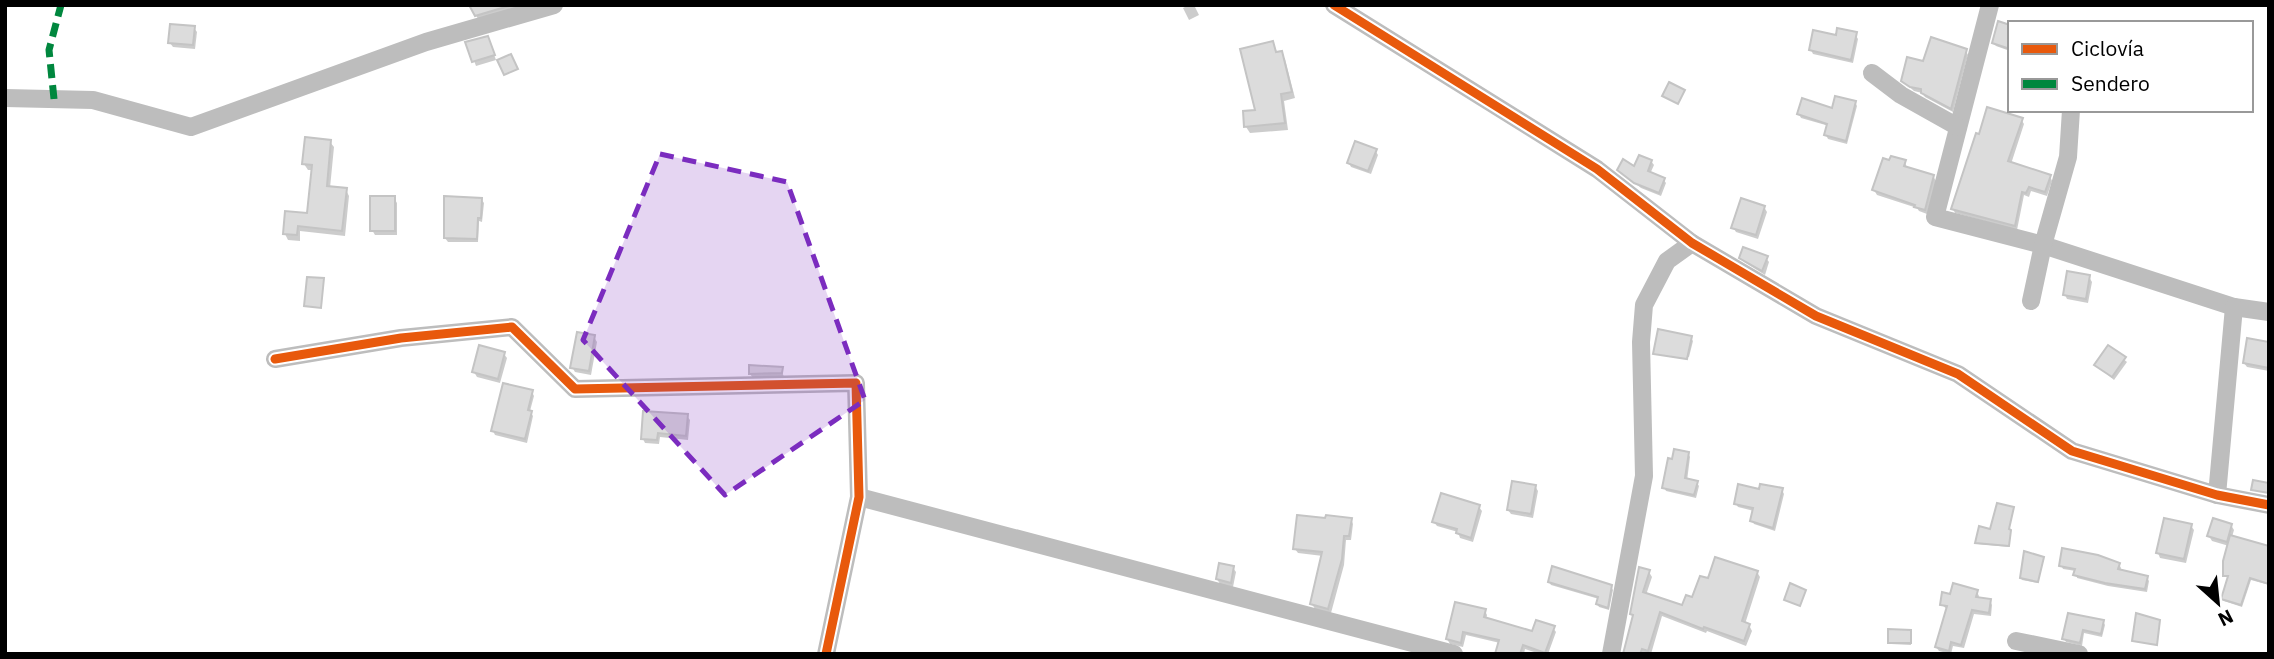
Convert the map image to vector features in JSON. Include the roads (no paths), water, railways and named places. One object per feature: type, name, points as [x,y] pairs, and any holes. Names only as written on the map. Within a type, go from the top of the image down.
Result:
[{"type":"street","points":[[5,98],[93,100],[191,127],[426,41],[554,5]]},
{"type":"street","points":[[1334,5],[1597,169],[1692,243],[1816,317],[1958,374],[2072,451],[2217,495],[2269,505]]},
{"type":"street","points":[[1990,5],[1935,217],[2043,245],[2234,307],[2269,312]]},
{"type":"street","points":[[1872,73],[1900,95],[1958,127]]},
{"type":"street","points":[[2031,301],[2043,245],[2068,157],[2071,112]]},
{"type":"street","points":[[1611,654],[1644,476],[1641,342],[1644,306],[1667,261],[1692,243]]},
{"type":"street","points":[[2217,495],[2234,307]]},
{"type":"street","points":[[275,359],[401,338],[512,327],[575,389],[856,383],[859,497],[826,654]]},
{"type":"street","points":[[859,497],[1454,654]]},
{"type":"street","points":[[2016,641],[2079,654]]}]
